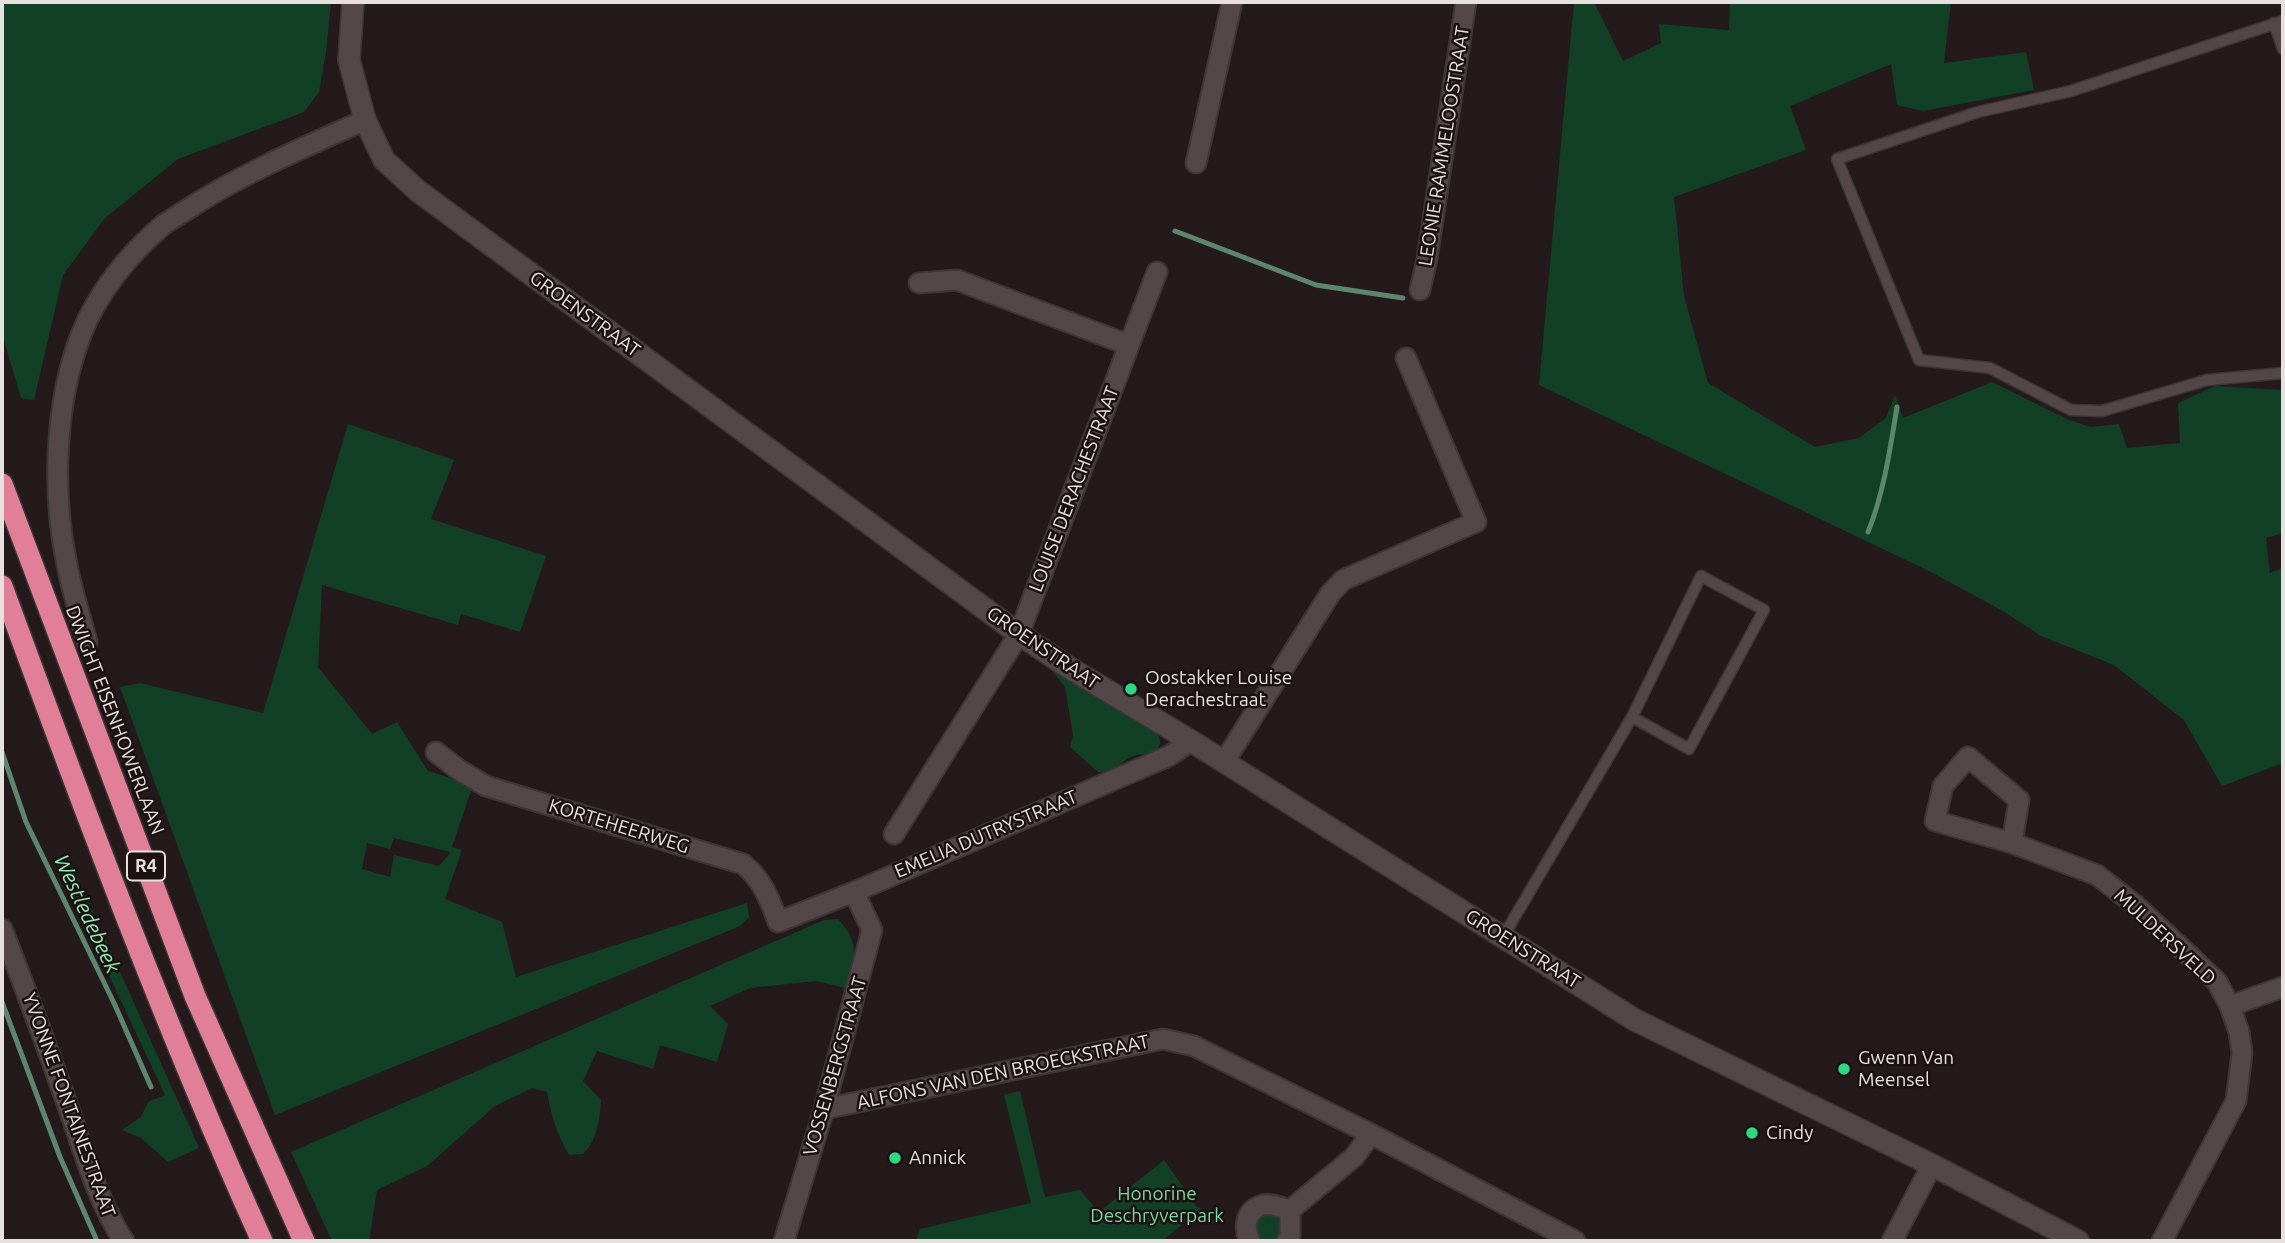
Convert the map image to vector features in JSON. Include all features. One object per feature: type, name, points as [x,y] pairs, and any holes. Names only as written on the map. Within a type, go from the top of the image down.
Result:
[{"type":"highway","name":"DWIGHT EISENHOWERLAAN","points":[[2,484],[195,996],[304,1241]]},
{"type":"highway","name":"R4","points":[[2,586],[80,802],[190,1079],[262,1241]]},
{"type":"street","name":"GROENSTRAAT","points":[[353,2],[349,60],[365,120],[384,160],[418,191],[1019,634],[1635,1020],[1932,1164],[2078,1241]]},
{"type":"street","points":[[1196,163],[1232,2]]},
{"type":"street","name":"LEONIE RAMMELOOSTRAAT","points":[[1420,290],[1427,260],[1466,2]]},
{"type":"street","points":[[87,642],[65,559],[59,499],[58,450],[62,407],[71,367],[81,333],[99,299],[127,261],[165,224],[229,183],[365,120]]},
{"type":"street","name":"LOUISE DERACHESTRAAT","points":[[1019,634],[1157,272]]},
{"type":"street","points":[[919,283],[957,280],[1129,345]]},
{"type":"street","points":[[1224,762],[1330,594],[1343,580],[1476,522],[1406,358]]},
{"type":"street","name":"EMELIA DUTRYSTRAAT","points":[[894,834],[1019,634]]},
{"type":"street","name":"EMELIA DUTRYSTRAAT","points":[[778,922],[1169,756],[1191,741]]},
{"type":"street","name":"KORTEHEERWEG","points":[[436,752],[459,771],[486,786],[743,863],[762,884],[778,922]]},
{"type":"street","name":"MULDERSVELD","points":[[2012,842],[2019,800],[1969,757],[1942,786],[1935,821],[2012,842],[2097,875],[2133,904],[2217,982],[2230,1006],[2239,1032],[2242,1054],[2236,1101],[2162,1241]]},
{"type":"street","name":"VOSSENBERGSTRAAT","points":[[784,1241],[824,1109],[872,929],[854,892]]},
{"type":"street","name":"YVONNE FONTAINESTRAAT","points":[[2,929],[33,1007],[93,1177],[113,1225],[124,1241]]},
{"type":"street","points":[[2230,1006],[2283,987]]},
{"type":"street","name":"ALFONS VAN DEN BROECKSTRAAT","points":[[824,1109],[1163,1039],[1195,1046],[1575,1241]]},
{"type":"street","points":[[1290,1210],[1354,1157],[1371,1134]]},
{"type":"street","points":[[1892,1241],[1932,1164]]},
{"type":"street","points":[[1250,1241],[1245,1232],[1247,1219],[1254,1210],[1263,1205],[1272,1205],[1290,1210]]},
{"type":"street","points":[[1287,1241],[1290,1236],[1290,1210]]},
{"type":"lane","points":[[2283,49],[2278,22],[2071,91],[1978,112],[1837,159],[1919,360],[1990,368],[2071,410],[2102,411],[2207,380],[2283,373]]},
{"type":"lane","points":[[1503,937],[1632,717],[1701,576],[1764,610],[1689,749],[1632,717]]},
{"type":"green space","points":[[2,2],[331,2],[319,92],[304,112],[178,159],[105,218],[63,275],[34,400],[21,398],[2,334]]},
{"type":"green space","points":[[1574,2],[1594,2],[1623,61],[1661,43],[1659,24],[1729,30],[1730,2],[1951,2],[1944,63],[2026,52],[2034,90],[1923,111],[1897,105],[1891,64],[1790,106],[1806,150],[1674,197],[1684,296],[1708,383],[1815,447],[1859,438],[1886,418],[1895,395],[1903,418],[1992,382],[2067,419],[2090,427],[2119,424],[2127,448],[2180,443],[2178,403],[2215,386],[2283,390],[2283,533],[2266,538],[2270,573],[2283,568],[2283,763],[2222,786],[2184,720],[2114,665],[2041,636],[2003,611],[1929,571],[1539,385]]},
{"type":"green space","points":[[348,424],[454,460],[431,519],[546,556],[520,632],[461,614],[458,625],[322,585],[318,667],[372,734],[397,722],[428,771],[473,785],[452,847],[462,850],[445,899],[502,922],[516,977],[747,903],[749,917],[740,926],[275,1115],[120,687],[140,683],[263,713]],"holes":[[[394,838],[450,852],[439,866],[394,855],[390,877],[362,869],[367,843],[390,849]]]},
{"type":"green space","points":[[1049,667],[1155,730],[1160,740],[1157,749],[1128,758],[1112,770],[1098,772],[1070,747],[1073,735],[1065,687]]},
{"type":"green space","points":[[69,858],[199,1148],[168,1162],[141,1138],[122,1130],[141,1117],[148,1102],[165,1095],[56,862]]},
{"type":"green space","points":[[838,919],[850,936],[854,952],[845,988],[816,981],[750,988],[710,1006],[728,1024],[717,1062],[660,1045],[653,1069],[597,1051],[583,1081],[601,1100],[600,1114],[595,1136],[583,1154],[569,1155],[555,1125],[547,1092],[532,1088],[495,1106],[427,1166],[377,1190],[369,1241],[332,1241],[291,1152],[824,920]]},
{"type":"green space","name":"Honorine Deschryverpark","points":[[1020,1091],[1045,1197],[1080,1190],[1099,1212],[1164,1160],[1197,1207],[1220,1218],[1213,1224],[1195,1214],[1162,1241],[916,1241],[920,1229],[1031,1203],[1004,1095]]},
{"type":"green space","points":[[1262,1213],[1275,1213],[1283,1223],[1282,1234],[1277,1241],[1259,1241],[1253,1221]]},
{"type":"waterway","points":[[1175,231],[1316,285],[1403,298]]},
{"type":"waterway","points":[[1868,532],[1882,486],[1897,407]]},
{"type":"waterway","name":"Westledebeek","points":[[2,752],[26,822],[114,1003],[151,1087]]},
{"type":"waterway","name":"Westledebeek","points":[[2,1002],[60,1157],[97,1241]]},
{"type":"place","name":"Oostakker Louise Derachestraat","points":[[1131,689]]},
{"type":"place","name":"Gwenn Van Meensel","points":[[1844,1069]]},
{"type":"place","name":"Cindy","points":[[1752,1133]]},
{"type":"place","name":"Annick","points":[[895,1158]]}]
